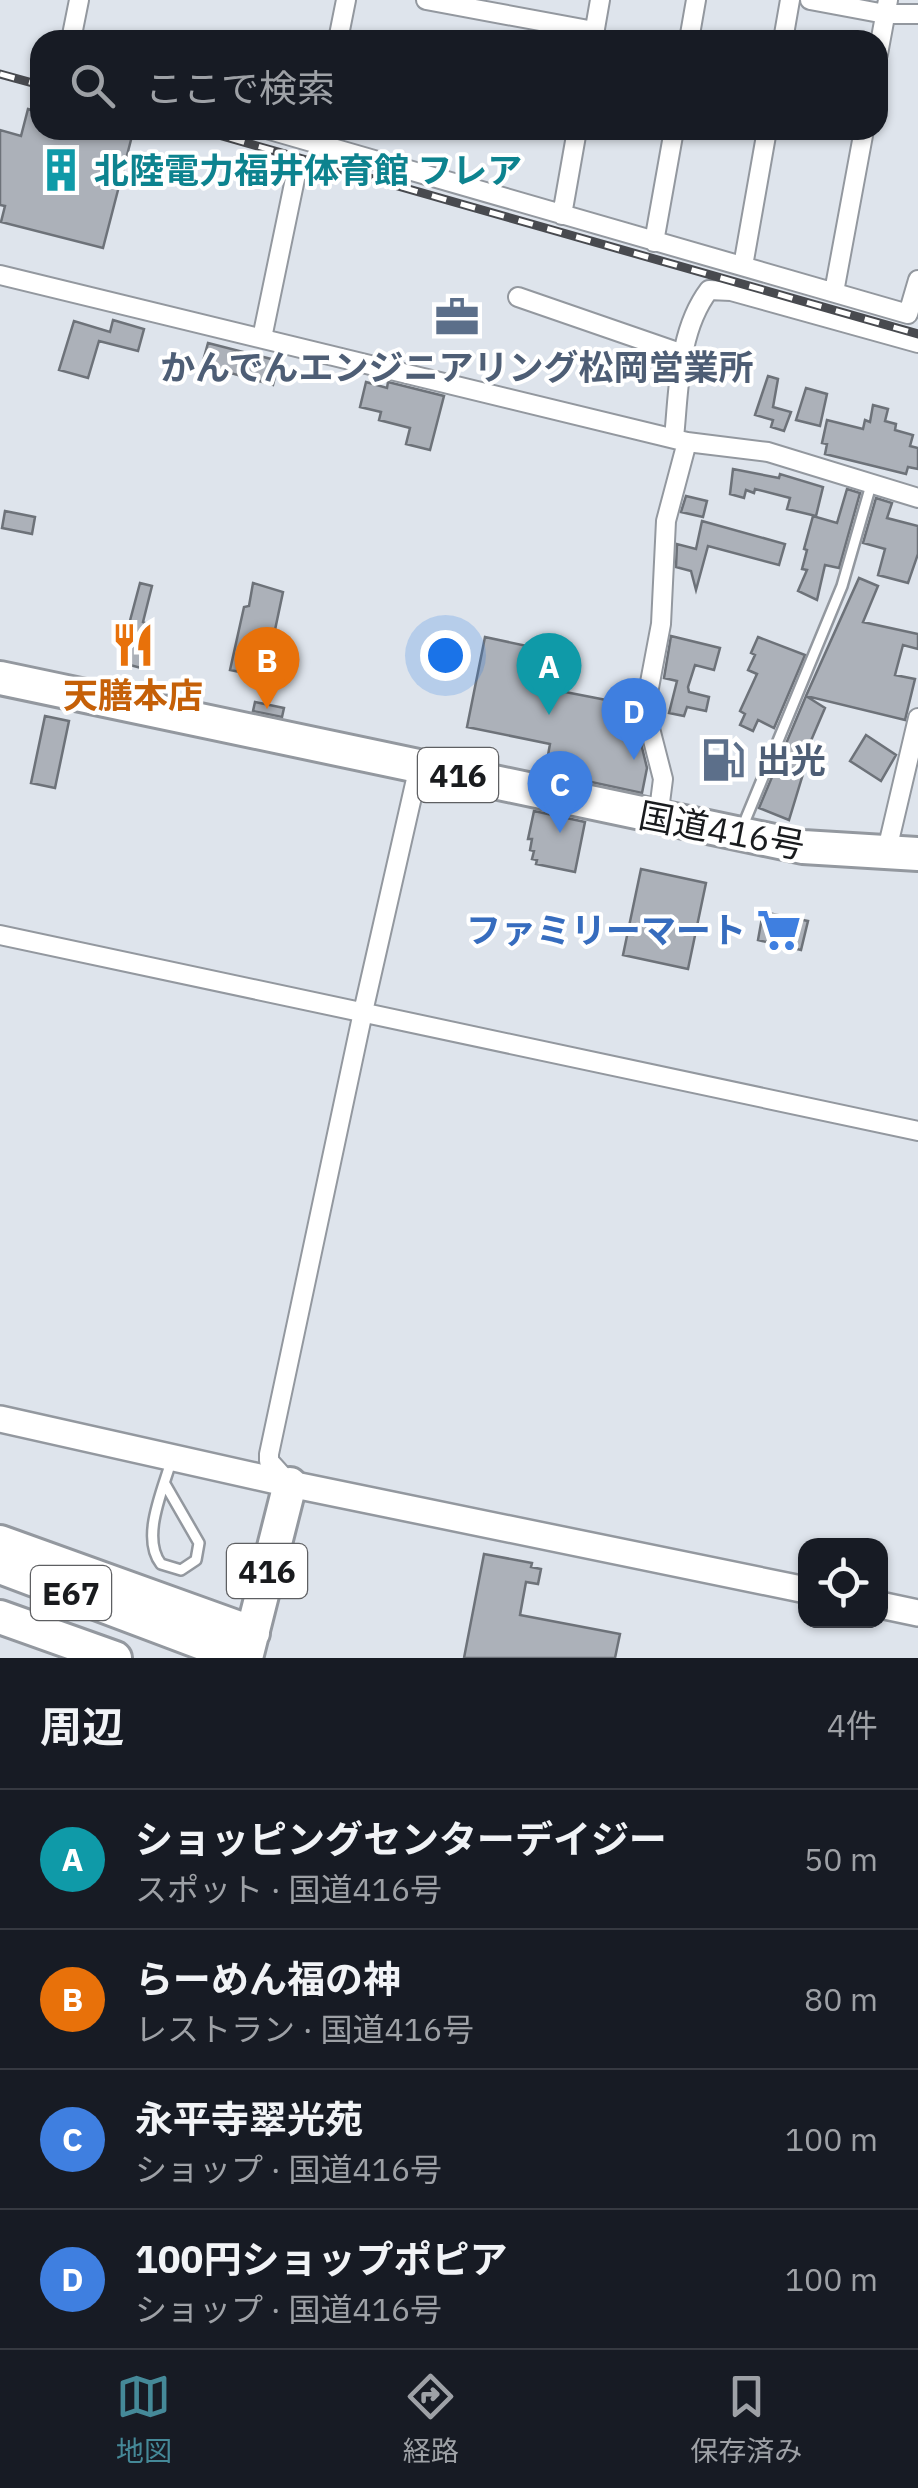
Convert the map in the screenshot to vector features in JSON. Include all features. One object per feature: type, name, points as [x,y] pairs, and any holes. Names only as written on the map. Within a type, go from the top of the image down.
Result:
[{"type":"highway","name":"国道416号","points":[[0,678],[803,847],[902,854]]},
{"type":"highway","name":"416","points":[[247,1650],[290,1484]]},
{"type":"highway","points":[[0,1542],[247,1650]]},
{"type":"highway","name":"E67","points":[[0,1567],[194,1640],[247,1650]]},
{"type":"highway","name":"E67","points":[[0,1576],[141,1620]]},
{"type":"highway","points":[[0,1617],[114,1658]]},
{"type":"street","points":[[73,30],[79,0]]},
{"type":"street","points":[[340,30],[346,0]]},
{"type":"street","points":[[426,0],[569,30]]},
{"type":"street","points":[[594,30],[600,0]]},
{"type":"street","points":[[691,30],[696,0]]},
{"type":"street","points":[[785,30],[790,0]]},
{"type":"street","points":[[810,0],[918,14]]},
{"type":"street","points":[[330,140],[562,215],[908,314],[918,280]]},
{"type":"street","points":[[562,215],[574,140]]},
{"type":"street","points":[[654,242],[672,140]]},
{"type":"street","points":[[743,266],[765,140]]},
{"type":"street","points":[[834,292],[862,140]]},
{"type":"street","points":[[262,338],[296,174]]},
{"type":"street","points":[[0,275],[681,440],[768,452],[918,498]]},
{"type":"street","points":[[658,818],[663,779],[646,709],[661,624],[666,520],[681,440],[682,354],[696,308],[709,290],[730,291],[918,343]]},
{"type":"street","points":[[518,297],[682,354]]},
{"type":"street","points":[[902,854],[918,718]]},
{"type":"street","points":[[290,1484],[269,1462],[269,1454],[362,1012],[419,766]]},
{"type":"street","points":[[0,935],[918,1130]]},
{"type":"street","points":[[0,1420],[798,1588]]},
{"type":"street","points":[[888,1607],[918,1613]]},
{"type":"lane","points":[[740,834],[842,586],[871,485]]},
{"type":"lane","points":[[165,1484],[200,1543],[196,1560],[181,1570],[160,1564],[152,1548],[165,1484],[172,1456]]},
{"type":"building","name":"北陸電力福井体育館 フレア","points":[[28,109],[30,140],[131,140],[103,248],[1,222],[5,206],[0,205],[0,130],[21,136]]},
{"type":"building","points":[[113,320],[144,329],[138,351],[99,341],[88,378],[59,370],[74,321],[110,332]]},
{"type":"building","points":[[208,343],[279,361],[273,385],[202,365]]},
{"type":"building","points":[[768,376],[778,379],[773,407],[791,412],[784,431],[771,427],[773,420],[755,415]]},
{"type":"building","points":[[366,382],[387,388],[388,382],[444,396],[430,450],[406,444],[410,428],[379,420],[381,412],[360,407]]},
{"type":"building","points":[[806,388],[827,394],[820,426],[796,420]]},
{"type":"building","points":[[873,405],[888,409],[885,421],[896,424],[895,430],[913,435],[910,446],[918,448],[918,469],[908,467],[906,474],[825,454],[827,444],[822,443],[827,420],[863,429],[865,420],[870,422]]},
{"type":"building","points":[[733,469],[779,478],[780,474],[823,487],[816,516],[787,509],[790,498],[755,489],[754,493],[746,490],[744,498],[730,494]]},
{"type":"building","points":[[847,489],[860,493],[839,568],[825,565],[817,600],[798,591],[807,570],[802,569],[807,550],[804,549],[813,516],[837,523]]},
{"type":"building","points":[[686,496],[707,501],[703,517],[681,512]]},
{"type":"building","points":[[876,498],[892,503],[887,518],[918,526],[918,554],[908,583],[878,575],[885,549],[863,543]]},
{"type":"building","points":[[5,511],[35,517],[32,534],[2,528]]},
{"type":"building","points":[[702,521],[785,544],[779,565],[708,546],[696,590],[691,571],[676,567],[677,544],[696,549]]},
{"type":"building","points":[[859,578],[878,586],[863,622],[918,634],[918,649],[903,645],[895,675],[915,679],[905,720],[806,696]]},
{"type":"building","points":[[140,583],[152,586],[143,622],[147,630],[144,640],[148,642],[141,668],[119,662]]},
{"type":"building","points":[[253,583],[283,592],[265,677],[230,670]]},
{"type":"building","points":[[671,636],[720,648],[714,670],[695,665],[688,687],[689,692],[709,697],[706,711],[687,707],[684,716],[669,713],[677,681],[664,678]]},
{"type":"building","points":[[485,637],[555,652],[551,674],[558,675],[555,690],[632,705],[628,725],[637,727],[647,768],[642,793],[545,772],[550,744],[467,727]]},
{"type":"building","points":[[758,637],[805,655],[774,728],[758,720],[753,731],[740,725],[745,714],[740,711],[757,674],[748,670]]},
{"type":"building","points":[[806,696],[825,708],[807,750],[810,751],[789,820],[759,808]]},
{"type":"building","points":[[255,702],[284,708],[282,717],[253,711]]},
{"type":"building","points":[[45,716],[69,721],[55,788],[31,783]]},
{"type":"building","points":[[866,735],[896,755],[881,781],[850,761]]},
{"type":"building","points":[[534,811],[585,822],[575,872],[536,864],[537,860],[532,859],[532,839],[528,839]]},
{"type":"building","points":[[641,869],[706,883],[688,969],[623,955]]},
{"type":"building","points":[[763,912],[808,921],[801,950],[758,940]]},
{"type":"building","points":[[484,1554],[532,1563],[531,1567],[541,1569],[538,1584],[526,1582],[520,1615],[620,1634],[615,1658],[464,1658]]},
{"type":"railway","points":[[0,74],[30,82]]},
{"type":"railway","points":[[236,140],[918,334]]},
{"type":"place","name":"北陸電力福井体育館 フレア","points":[[61,170]]},
{"type":"place","name":"かんでんエンジニアリング松岡営業所","points":[[457,317]]},
{"type":"place","name":"天膳本店","points":[[133,645]]},
{"type":"place","name":"らーめん福の神","points":[[267,709]]},
{"type":"place","name":"ショッピングセンターデイジー","points":[[549,715]]},
{"type":"place","name":"100円ショップポピア","points":[[634,760]]},
{"type":"place","name":"出光","points":[[723,760]]},
{"type":"place","name":"永平寺翠光苑","points":[[560,833]]},
{"type":"place","name":"ファミリーマート","points":[[779,930]]}]
